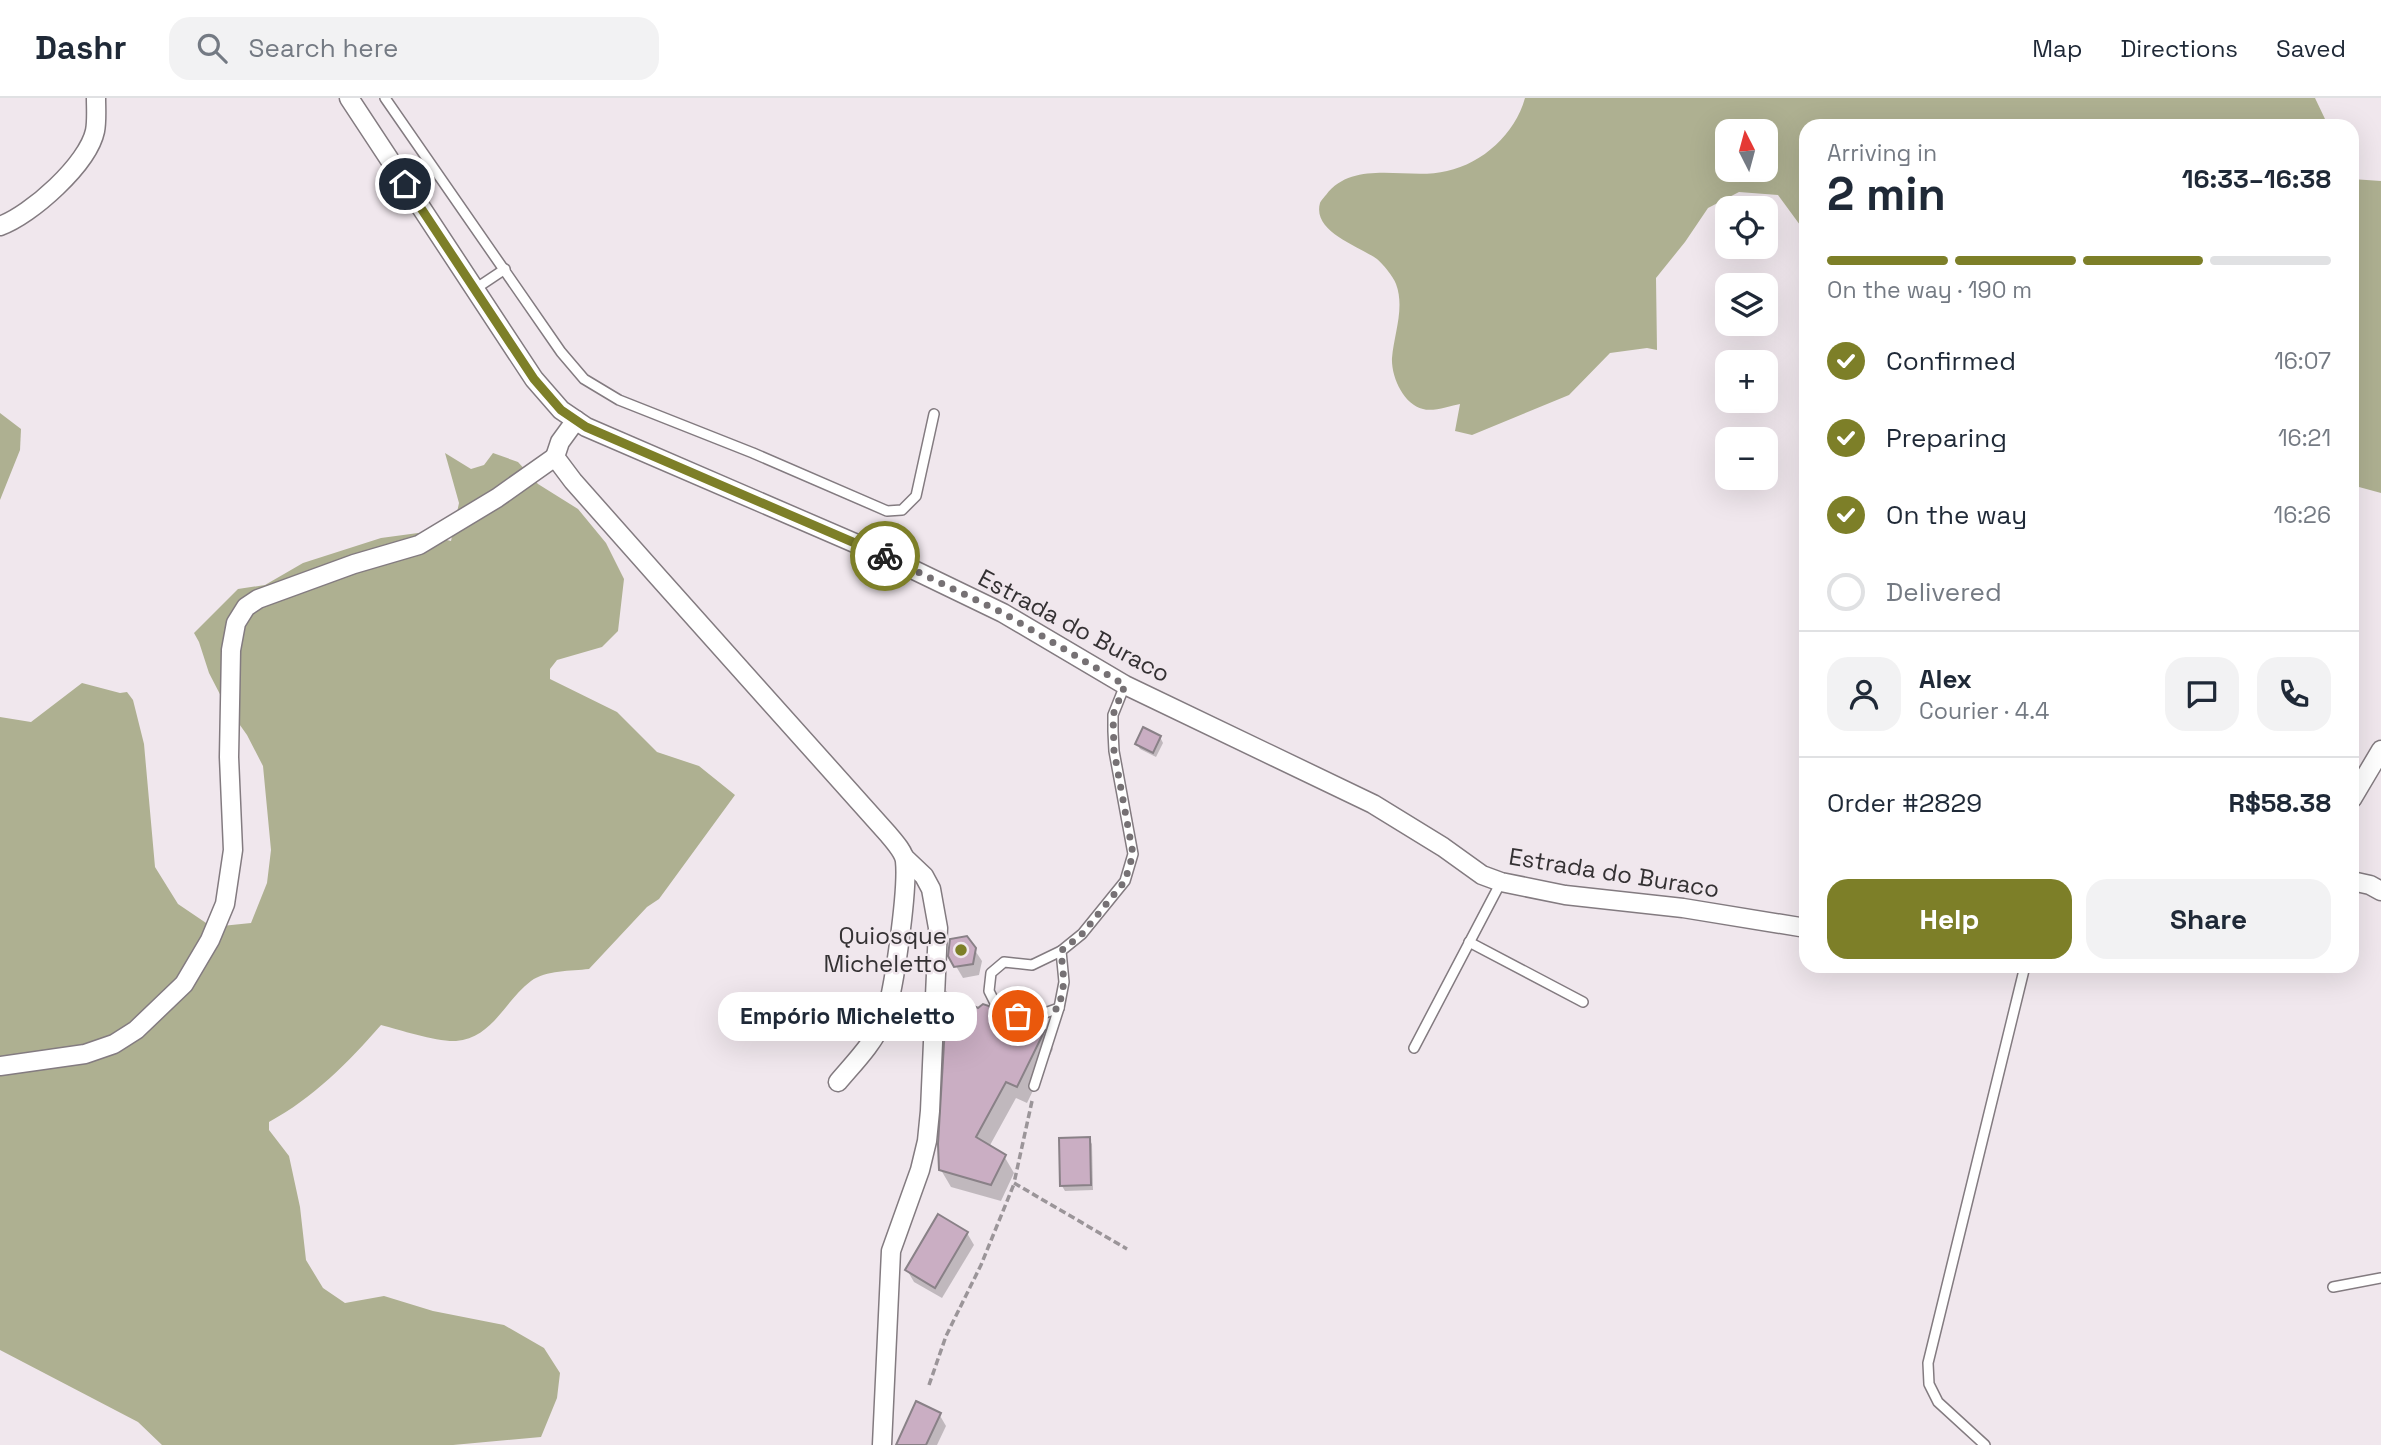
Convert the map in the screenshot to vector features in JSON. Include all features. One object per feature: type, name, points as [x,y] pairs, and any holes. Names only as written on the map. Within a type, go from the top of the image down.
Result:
[{"type":"street","points":[[0,226],[40,204],[84,155],[95,132],[96,98]]},
{"type":"street","name":"Estrada do Buraco","points":[[349,98],[534,379],[561,410],[586,427],[910,568],[1003,613],[1125,685],[1373,804],[1443,847],[1482,875],[1501,882],[1564,895],[1683,908],[1799,927]]},
{"type":"street","points":[[0,1066],[85,1054],[114,1044],[136,1030],[184,984],[210,940],[225,904],[233,850],[229,757],[231,650],[236,624],[246,607],[258,599],[332,571],[419,545],[497,498],[555,457],[560,442],[576,420]]},
{"type":"street","points":[[555,457],[616,530],[888,834],[905,858],[924,876],[931,889],[936,908],[938,951],[926,1140],[919,1170],[891,1251],[882,1445]]},
{"type":"street","points":[[2359,787],[2381,750]]},
{"type":"street","points":[[838,1082],[874,1040],[887,1010],[899,936],[905,858]]},
{"type":"street","points":[[2359,883],[2381,891]]},
{"type":"lane","points":[[385,98],[561,352],[584,379],[619,400],[753,453],[887,511],[902,510],[916,496],[934,414]]},
{"type":"lane","points":[[475,289],[505,269]]},
{"type":"lane","points":[[1059,1008],[1031,1018],[997,1007],[989,991],[991,973],[1004,962],[1032,965],[1061,951],[1082,934],[1125,881],[1133,854],[1114,741],[1113,715],[1125,685]]},
{"type":"lane","points":[[1414,1048],[1501,882]]},
{"type":"lane","points":[[1469,942],[1583,1002]]},
{"type":"lane","points":[[1034,1086],[1059,1008],[1064,982],[1061,951]]},
{"type":"lane","points":[[1985,1445],[1938,1402],[1929,1384],[1928,1363],[2023,973]]},
{"type":"lane","points":[[2333,1287],[2381,1278]]},
{"type":"path","points":[[929,1385],[946,1336],[981,1265],[1014,1184],[1027,1131],[1034,1086]]},
{"type":"path","points":[[1014,1184],[1127,1249]]},
{"type":"green space","points":[[1525,98],[2315,98],[2325,119],[1799,119],[1799,224],[1778,195],[1739,192],[1731,196],[1715,196],[1715,204],[1708,208],[1656,278],[1657,350],[1647,348],[1610,353],[1569,395],[1472,435],[1455,431],[1460,404],[1427,410],[1410,402],[1400,389],[1392,365],[1399,312],[1398,293],[1393,277],[1377,259],[1330,230],[1319,213],[1320,203],[1338,184],[1351,177],[1383,173],[1432,173],[1460,167],[1485,154],[1514,123]]},
{"type":"green space","points":[[2359,179],[2381,181],[2381,493],[2359,487]]},
{"type":"green space","points":[[0,413],[21,429],[20,450],[0,500]]},
{"type":"green space","points":[[445,453],[471,469],[484,465],[493,453],[518,462],[538,484],[578,509],[606,543],[624,579],[618,631],[602,647],[557,660],[550,669],[550,679],[617,712],[657,752],[699,766],[735,795],[659,899],[647,907],[589,969],[537,977],[522,989],[489,1026],[469,1038],[456,1041],[439,1040],[381,1025],[329,1079],[269,1122],[269,1130],[289,1156],[300,1207],[306,1260],[323,1288],[345,1303],[384,1296],[433,1311],[504,1325],[544,1348],[560,1373],[557,1398],[541,1437],[453,1445],[162,1445],[138,1422],[0,1350],[0,717],[31,722],[82,683],[120,693],[127,692],[133,700],[144,744],[155,867],[178,904],[212,927],[251,923],[267,883],[271,850],[263,766],[247,735],[225,704],[209,673],[194,633],[238,589],[265,585],[303,563],[381,538],[418,533],[451,541],[459,503]]},
{"type":"building","points":[[1143,727],[1161,736],[1153,753],[1135,744]]},
{"type":"building","name":"Quiosque Micheletto","points":[[967,936],[976,948],[973,964],[954,967],[948,956],[950,939]]},
{"type":"building","points":[[947,993],[978,1008],[983,1004],[989,1006],[994,1013],[1015,1022],[1045,1030],[1017,1087],[1006,1082],[976,1137],[1006,1155],[991,1185],[939,1170],[938,1144]]},
{"type":"building","points":[[1090,1137],[1091,1185],[1060,1186],[1059,1138]]},
{"type":"building","points":[[938,1214],[968,1232],[935,1288],[905,1270]]},
{"type":"building","points":[[916,1401],[941,1413],[926,1445],[896,1445]]},
{"type":"way so far","points":[[885,556],[1003,613],[1125,685],[1113,715],[1113,731],[1114,751],[1133,854],[1125,881],[1082,934],[1061,951],[1064,982],[1059,1008],[1031,1018],[1018,1016]]},
{"type":"place","name":"Quiosque Micheletto","points":[[961,950]]},
{"type":"place","name":"Empório Micheletto","points":[[1018,1016]]},
{"type":"route","points":[[405,184],[534,379],[561,410],[586,427],[885,556]]}]
